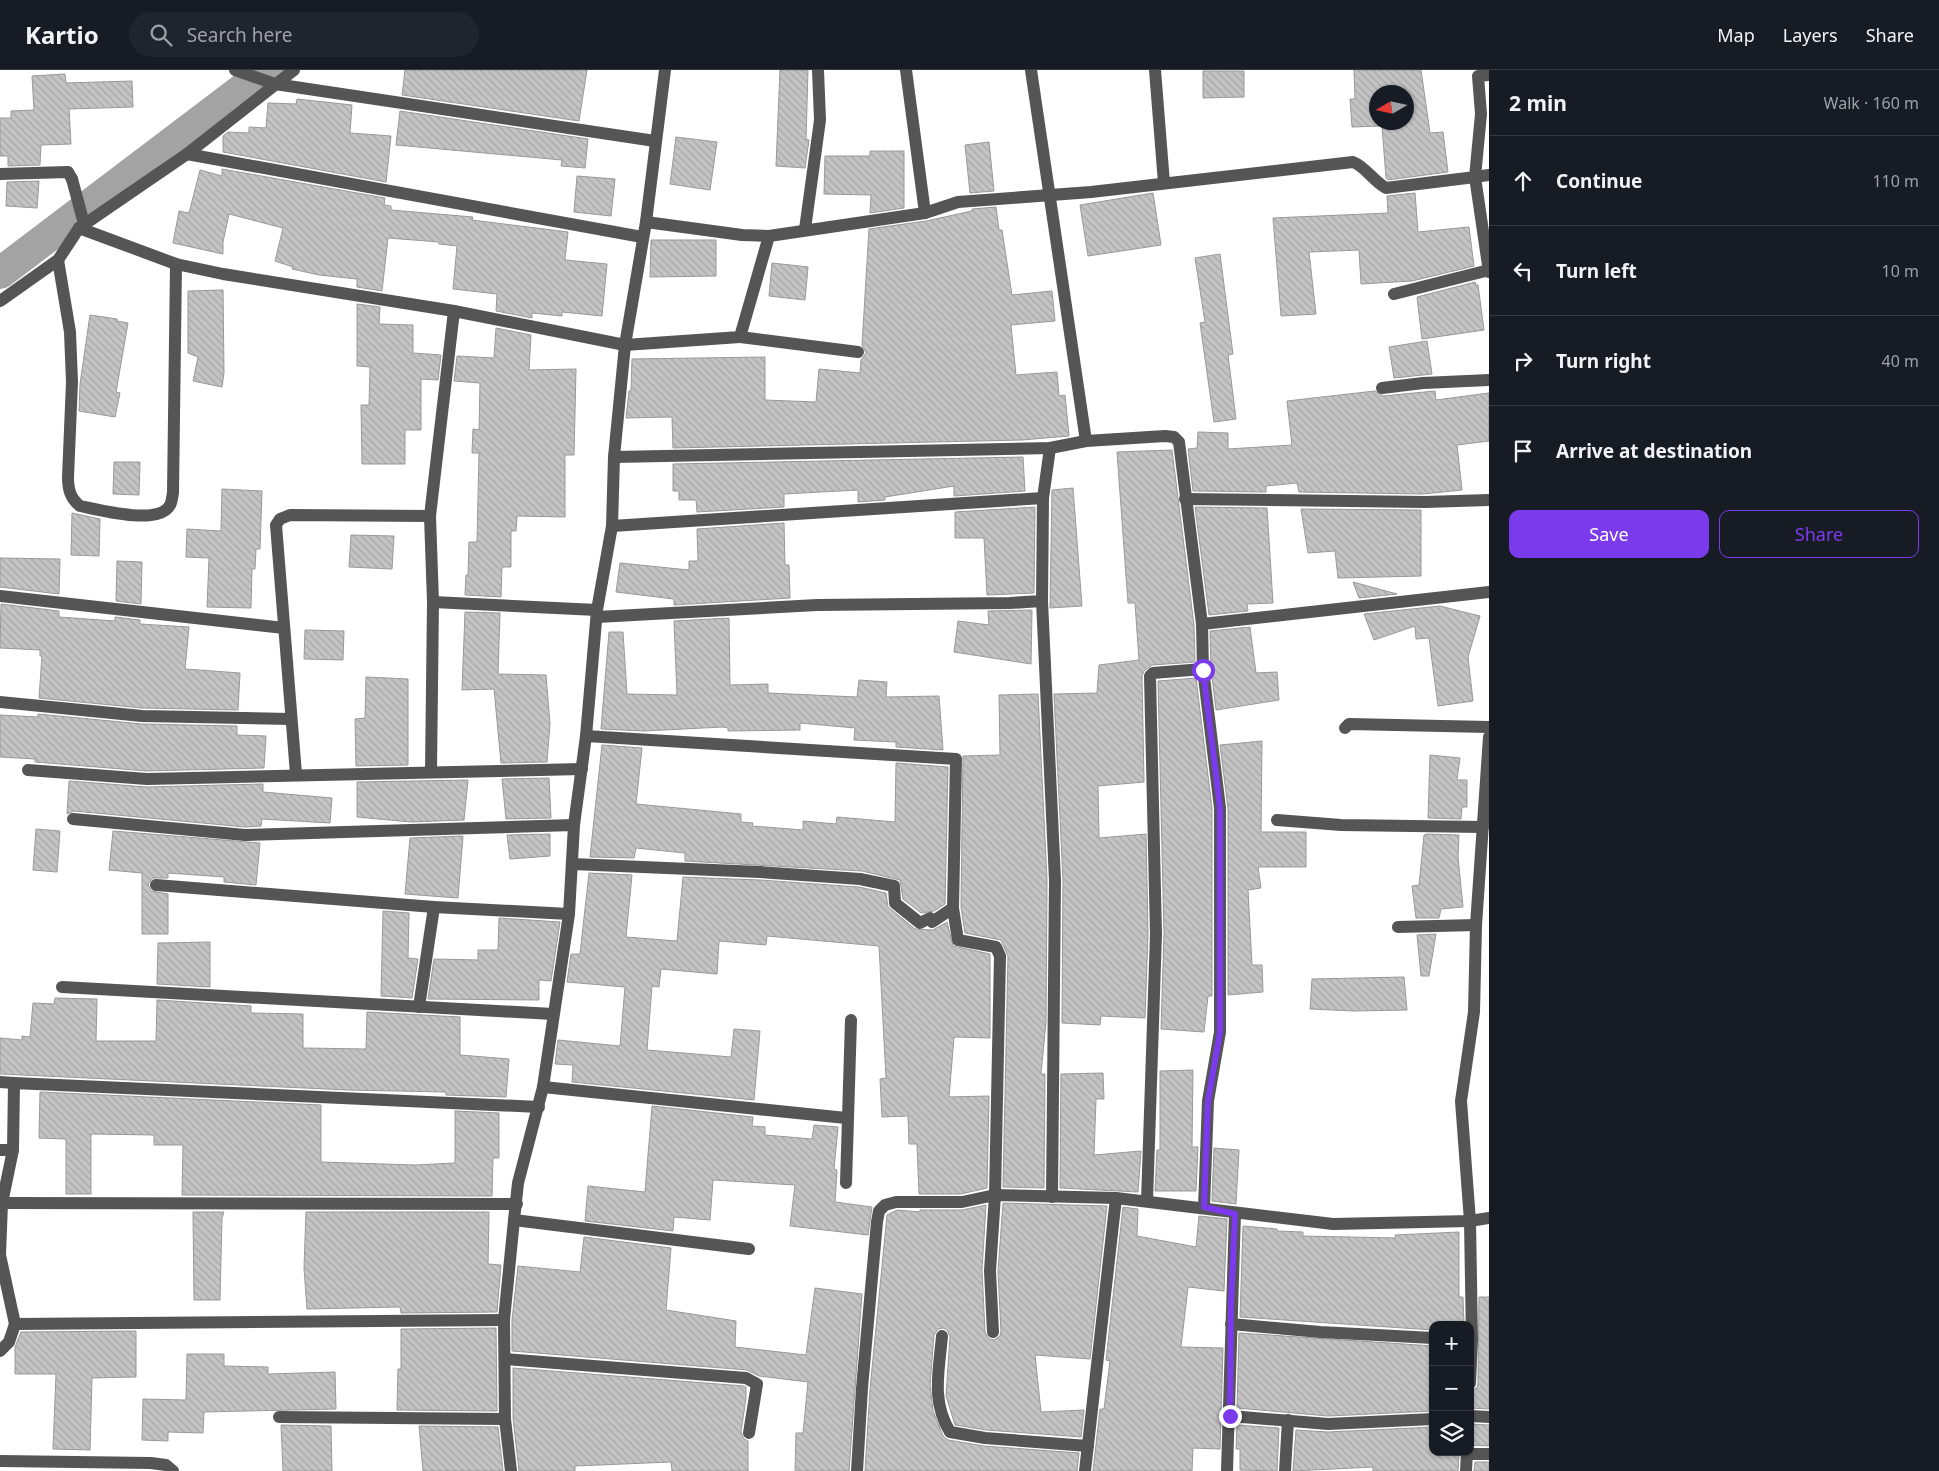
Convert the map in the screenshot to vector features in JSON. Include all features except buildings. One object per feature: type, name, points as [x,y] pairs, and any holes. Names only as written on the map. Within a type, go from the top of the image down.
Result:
[{"type":"street","points":[[235,70],[275,84],[655,141]]},
{"type":"street","points":[[0,302],[58,260],[82,226],[187,154],[294,70]]},
{"type":"street","points":[[510,1471],[506,1419],[504,1320],[518,1182],[539,1107],[569,914],[574,825],[586,736],[597,613],[612,526],[614,456],[626,345],[642,237],[646,222],[665,70]]},
{"type":"street","points":[[804,230],[820,120],[818,70]]},
{"type":"street","points":[[906,70],[925,213]]},
{"type":"street","points":[[1031,70],[1086,441]]},
{"type":"street","points":[[1156,70],[1164,183]]},
{"type":"street","points":[[1394,294],[1489,271],[1475,177],[1481,114],[1478,76],[1489,75]]},
{"type":"street","points":[[187,154],[642,237]]},
{"type":"street","points":[[646,222],[742,235],[769,236],[925,213],[958,202],[1051,196],[1353,162],[1360,165],[1372,179],[1386,188],[1489,175]]},
{"type":"street","points":[[0,174],[68,172],[72,179],[82,226]]},
{"type":"street","points":[[82,226],[176,264],[223,274],[454,311],[626,345],[740,337],[858,352]]},
{"type":"street","points":[[740,337],[769,236]]},
{"type":"street","points":[[58,260],[70,332],[72,382],[68,482],[72,500],[80,506],[151,516],[163,512],[171,504],[173,493],[176,264]]},
{"type":"street","points":[[431,771],[433,602],[430,516],[454,311]]},
{"type":"street","points":[[1382,388],[1423,383],[1489,380]]},
{"type":"street","points":[[614,456],[1050,448],[1086,441],[1165,436],[1174,437],[1179,442],[1184,499],[1202,624],[1203,670],[1220,808],[1220,1032],[1208,1101],[1204,1207]]},
{"type":"street","points":[[1050,448],[1043,498],[1042,600],[1055,880],[1052,1196]]},
{"type":"street","points":[[612,526],[1043,498]]},
{"type":"street","points":[[1184,499],[1425,502],[1489,500]]},
{"type":"street","points":[[296,774],[276,525],[280,519],[290,515],[430,516]]},
{"type":"street","points":[[1202,624],[1489,592]]},
{"type":"street","points":[[0,596],[284,628]]},
{"type":"street","points":[[433,602],[597,613],[817,605],[1010,603],[1042,600]]},
{"type":"street","points":[[1147,1201],[1156,934],[1150,676],[1153,673],[1203,670]]},
{"type":"street","points":[[0,702],[142,716],[291,719]]},
{"type":"street","points":[[1345,728],[1349,724],[1489,727]]},
{"type":"street","points":[[586,736],[954,758],[957,764],[953,908],[958,940],[996,947],[1000,956],[995,1195],[990,1271],[994,1332]]},
{"type":"street","points":[[1471,1321],[1470,1221],[1461,1101],[1474,1012],[1476,925],[1489,737]]},
{"type":"street","points":[[28,770],[147,779],[296,774],[582,769]]},
{"type":"street","points":[[73,819],[245,836],[574,825]]},
{"type":"street","points":[[1277,820],[1341,825],[1483,828]]},
{"type":"street","points":[[572,864],[760,872],[860,879],[894,886],[895,903],[920,923],[930,918],[932,922],[953,908]]},
{"type":"street","points":[[156,885],[434,907],[569,914]]},
{"type":"street","points":[[419,1007],[434,907]]},
{"type":"street","points":[[1398,927],[1476,925]]},
{"type":"street","points":[[62,987],[553,1014]]},
{"type":"street","points":[[846,1183],[846,1118],[851,1020]]},
{"type":"street","points":[[0,1082],[539,1107]]},
{"type":"street","points":[[0,1351],[9,1342],[15,1324],[0,1255],[6,1150],[14,1083]]},
{"type":"street","points":[[542,1087],[846,1118]]},
{"type":"street","points":[[857,1471],[862,1388],[879,1211],[885,1205],[896,1202],[962,1202],[995,1195],[1052,1196],[1147,1201],[1204,1207],[1235,1214],[1333,1224],[1470,1221],[1489,1218]]},
{"type":"street","points":[[1085,1471],[1116,1198]]},
{"type":"street","points":[[2,1203],[516,1204]]},
{"type":"street","points":[[1227,1471],[1235,1214]]},
{"type":"street","points":[[514,1220],[749,1249]]},
{"type":"street","points":[[15,1324],[504,1320]]},
{"type":"street","points":[[1232,1324],[1320,1332],[1429,1338]]},
{"type":"street","points":[[942,1336],[937,1396],[943,1420],[950,1432],[985,1438],[1088,1446]]},
{"type":"street","points":[[506,1359],[746,1378],[757,1384],[749,1433]]},
{"type":"street","points":[[1230,1416],[1328,1424],[1429,1419]]},
{"type":"street","points":[[1474,1416],[1489,1417]]},
{"type":"street","points":[[279,1417],[506,1419]]},
{"type":"street","points":[[1285,1471],[1288,1420]]},
{"type":"street","points":[[1474,1453],[1489,1454]]},
{"type":"street","points":[[1466,1471],[1467,1456]]},
{"type":"street","points":[[0,1461],[151,1463],[166,1465],[172,1471]]},
{"type":"waterway","points":[[0,273],[268,70]]},
{"type":"route","points":[[1203,670],[1220,808],[1220,1032],[1208,1101],[1204,1207],[1235,1214],[1231,1305],[1230,1416]]}]
